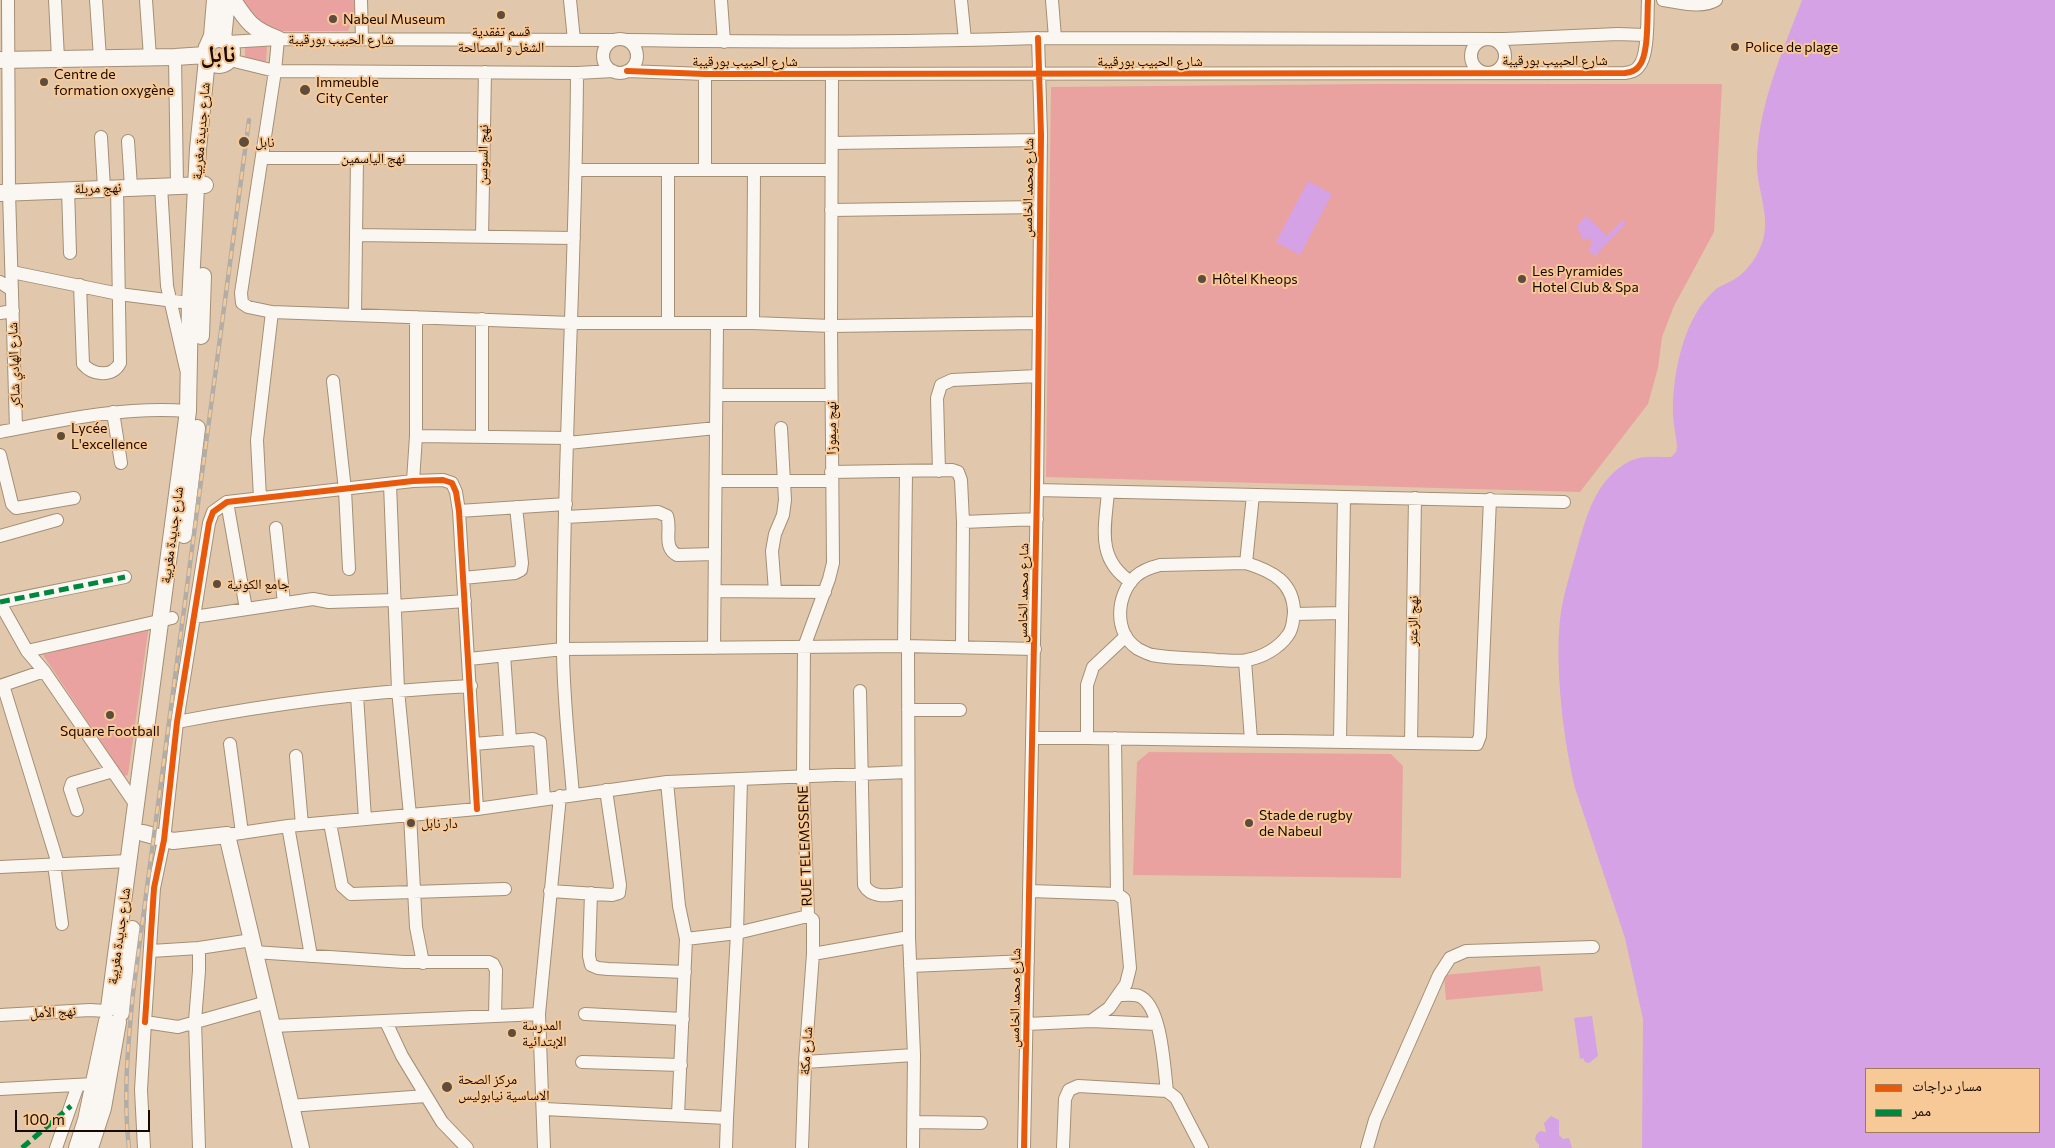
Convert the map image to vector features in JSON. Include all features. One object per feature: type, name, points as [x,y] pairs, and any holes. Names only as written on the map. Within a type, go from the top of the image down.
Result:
[{"type":"main road","points":[[215,0],[212,36],[217,52]]},
{"type":"main road","points":[[217,52],[227,0]]},
{"type":"main road","points":[[233,0],[244,17],[256,30],[278,39]]},
{"type":"main road","name":"شارع الحبيب بورقيبة","points":[[4,60],[175,57],[217,52]]},
{"type":"main road","name":"شارع جديدة مغربية","points":[[112,1015],[136,805],[194,462],[199,412],[200,118],[217,52]]},
{"type":"main road","name":"شارع جديدة مغربية","points":[[112,1015],[143,833],[166,619],[188,411],[190,303],[201,185]]},
{"type":"main road","name":"نهج مربلة","points":[[5,192],[201,185]]},
{"type":"main road","points":[[143,833],[164,840],[184,842],[235,834],[253,946],[301,1148]]},
{"type":"main road","points":[[77,1148],[86,1120],[86,1084],[112,1015]]},
{"type":"main road","points":[[90,1148],[103,1108],[112,1015]]},
{"type":"street","name":"شارع الهادي شاكر","points":[[8,0],[4,60],[5,192],[12,290],[6,312],[16,429]]},
{"type":"street","points":[[55,0],[58,58]]},
{"type":"street","points":[[96,0],[100,58]]},
{"type":"street","points":[[146,0],[150,57]]},
{"type":"street","points":[[360,0],[362,39]]},
{"type":"street","points":[[570,0],[574,40]]},
{"type":"street","points":[[721,0],[724,42]]},
{"type":"street","points":[[961,0],[965,40]]},
{"type":"street","points":[[1052,0],[1054,38]]},
{"type":"street","points":[[1645,35],[1648,0]]},
{"type":"street","points":[[1662,0],[1700,4],[1711,3],[1716,0]]},
{"type":"street","name":"شارع الحبيب بورقيبة","points":[[217,52],[278,39],[724,42],[1038,38],[1488,39],[1618,34],[1645,35],[1642,62],[1638,68],[1625,73],[705,74],[627,71]]},
{"type":"street","name":"شارع محمد الخامس","points":[[1024,1148],[1037,519],[1041,140],[1038,38]]},
{"type":"street","name":"شارع الحبيب بورقيبة","points":[[275,71],[278,39]]},
{"type":"street","points":[[1488,39],[1500,43],[1505,55],[1500,67],[1488,72],[1476,68],[1471,56],[1476,44],[1488,39]]},
{"type":"street","points":[[620,40],[636,49],[636,62],[627,71],[614,72],[604,62],[604,49],[620,40]]},
{"type":"street","name":"شارع الحبيب بورقيبة","points":[[217,52],[275,71],[577,74],[614,72]]},
{"type":"street","points":[[175,57],[177,186]]},
{"type":"street","points":[[275,71],[241,298],[242,303],[248,307],[272,312],[571,323],[753,323],[830,326],[1039,324]]},
{"type":"street","name":"نهج السوسن","points":[[482,237],[485,72]]},
{"type":"street","points":[[544,1148],[539,1014],[550,891],[566,795],[563,650],[577,74]]},
{"type":"street","points":[[705,74],[705,170]]},
{"type":"street","name":"نهج ميموزا","points":[[803,776],[804,647],[825,592],[832,563],[830,326],[832,74]]},
{"type":"street","points":[[101,137],[117,188]]},
{"type":"street","points":[[832,143],[1041,140]]},
{"type":"street","points":[[80,286],[82,360],[86,367],[93,372],[112,372],[116,370],[120,363],[117,188],[128,141]]},
{"type":"street","name":"نهج الياسمين","points":[[262,158],[483,158]]},
{"type":"street","points":[[355,314],[357,158]]},
{"type":"street","points":[[576,170],[831,170]]},
{"type":"street","points":[[668,170],[668,323]]},
{"type":"street","points":[[753,323],[754,170]]},
{"type":"street","points":[[160,186],[169,301],[182,356],[189,376]]},
{"type":"street","points":[[68,189],[70,253]]},
{"type":"street","points":[[831,210],[1040,207]]},
{"type":"street","points":[[356,235],[574,238]]},
{"type":"street","points":[[12,272],[119,294],[190,303]]},
{"type":"street","points":[[0,282],[12,290]]},
{"type":"street","points":[[260,498],[257,440],[272,312]]},
{"type":"street","points":[[413,481],[416,436],[416,317]]},
{"type":"street","points":[[482,319],[482,436]]},
{"type":"street","points":[[714,648],[718,324]]},
{"type":"street","points":[[939,471],[937,398],[942,386],[952,380],[1038,376]]},
{"type":"street","points":[[333,381],[345,490],[349,569]]},
{"type":"street","points":[[717,395],[831,395]]},
{"type":"street","points":[[0,432],[113,412],[170,409],[188,411]]},
{"type":"street","points":[[113,412],[121,463]]},
{"type":"street","points":[[416,436],[482,436],[568,440],[716,428]]},
{"type":"street","points":[[775,591],[772,551],[775,534],[783,515],[785,482],[781,428]]},
{"type":"street","points":[[0,456],[12,504],[16,508],[74,498]]},
{"type":"street","points":[[716,481],[785,482],[831,477],[952,470],[960,475],[963,522],[962,647]]},
{"type":"street","points":[[906,472],[909,937],[914,1055],[913,1148]]},
{"type":"street","points":[[144,1148],[141,1090],[154,888],[164,840],[177,722],[209,523],[214,512],[227,502],[413,481],[443,480],[452,482],[456,492],[459,511],[477,809]]},
{"type":"street","points":[[390,484],[398,690],[410,815],[416,926],[422,963]]},
{"type":"street","points":[[1037,490],[1564,502]]},
{"type":"street","points":[[1108,492],[1104,545],[1106,554],[1125,578],[1131,582]]},
{"type":"street","points":[[1246,563],[1253,495]]},
{"type":"street","points":[[1340,741],[1344,497]]},
{"type":"street","name":"نهج الزعتر","points":[[1411,743],[1415,498]]},
{"type":"street","points":[[1033,738],[1340,741],[1474,745],[1479,742],[1480,736],[1490,499]]},
{"type":"street","points":[[227,502],[246,609]]},
{"type":"street","points":[[459,511],[516,507],[566,510],[652,511],[662,513],[668,520],[668,545],[673,553],[676,555],[715,554]]},
{"type":"street","points":[[464,578],[515,573],[521,570],[522,563],[516,507]]},
{"type":"street","points":[[963,522],[1037,519]]},
{"type":"street","points":[[0,536],[57,520]]},
{"type":"street","points":[[276,528],[284,603]]},
{"type":"street","points":[[1246,563],[1267,570],[1282,580],[1290,591],[1293,602],[1294,614],[1290,634],[1260,657],[1245,661],[1150,655],[1137,648],[1126,636],[1120,611],[1122,598],[1136,576],[1148,568],[1160,565],[1246,563]]},
{"type":"street","points":[[126,577],[0,603],[6,628],[44,671],[136,805]]},
{"type":"street","points":[[715,591],[825,592]]},
{"type":"street","points":[[194,617],[314,598],[329,602],[465,601]]},
{"type":"street","points":[[1294,614],[1342,613]]},
{"type":"street","points":[[27,651],[166,619]]},
{"type":"street","points":[[1087,738],[1088,685],[1093,667],[1126,636]]},
{"type":"street","points":[[469,659],[563,650],[906,646],[1035,649]]},
{"type":"street","points":[[504,655],[510,740]]},
{"type":"street","points":[[1245,661],[1251,740]]},
{"type":"street","points":[[44,671],[1,686],[56,864],[62,924]]},
{"type":"street","points":[[177,722],[308,700],[398,690],[471,686]]},
{"type":"street","points":[[860,691],[864,885],[874,895],[909,893]]},
{"type":"street","points":[[357,695],[365,819]]},
{"type":"street","points":[[908,710],[960,710]]},
{"type":"street","points":[[1115,738],[1117,894]]},
{"type":"street","points":[[474,744],[510,740],[534,740],[540,742],[544,799]]},
{"type":"street","points":[[230,744],[235,834],[288,826],[477,809],[667,782],[908,772]]},
{"type":"street","points":[[296,756],[302,825]]},
{"type":"street","points":[[77,810],[70,790],[72,783],[113,771]]},
{"type":"street","name":"RUE TELEMSSENE","points":[[803,776],[808,916],[814,922],[813,954]]},
{"type":"street","points":[[726,1148],[738,933],[741,779]]},
{"type":"street","points":[[667,782],[679,906],[686,939],[678,1116]]},
{"type":"street","points":[[550,891],[615,895],[620,890],[606,790]]},
{"type":"street","points":[[330,822],[342,886],[347,892],[360,895],[506,889]]},
{"type":"street","points":[[288,826],[311,956]]},
{"type":"street","points":[[0,867],[129,861]]},
{"type":"street","points":[[1030,891],[1117,894],[1124,899],[1130,968],[1126,984],[1109,1008],[1091,1021]]},
{"type":"street","points":[[592,893],[589,956],[592,965],[608,969],[685,972]]},
{"type":"street","points":[[686,939],[738,933],[808,916]]},
{"type":"street","points":[[813,954],[909,937]]},
{"type":"street","points":[[150,951],[253,946],[311,956],[422,963],[482,960],[492,964],[496,970],[495,1016]]},
{"type":"street","points":[[1367,1148],[1375,1120],[1439,975],[1450,958],[1466,951],[1593,947]]},
{"type":"street","points":[[196,1147],[195,1021],[199,948]]},
{"type":"street","name":"شارع مكة","points":[[802,1148],[805,1062],[813,954]]},
{"type":"street","points":[[910,966],[1028,961]]},
{"type":"street","points":[[1119,995],[1138,996],[1150,1004],[1157,1024],[1167,1091]]},
{"type":"street","points":[[145,1022],[178,1027],[267,1002]]},
{"type":"street","name":"نهج الأمل","points":[[0,1015],[90,1010],[112,1015]]},
{"type":"street","points":[[273,1026],[539,1014]]},
{"type":"street","points":[[585,1014],[683,1020]]},
{"type":"street","points":[[1027,1024],[1091,1021],[1157,1024]]},
{"type":"street","points":[[386,1022],[402,1056],[442,1122],[467,1148]]},
{"type":"street","points":[[805,1062],[914,1055]]},
{"type":"street","points":[[582,1062],[681,1065]]},
{"type":"street","points":[[0,1089],[86,1084],[56,1148]]},
{"type":"street","points":[[1063,1148],[1066,1093],[1078,1086],[1167,1091],[1176,1098],[1202,1148]]},
{"type":"street","points":[[290,1106],[426,1096]]},
{"type":"street","points":[[544,1109],[727,1118]]},
{"type":"street","points":[[914,1122],[981,1123]]},
{"type":"shaded area","points":[[241,0],[355,0],[355,14],[348,31],[276,31],[253,17]]},
{"type":"shaded area","points":[[1802,0],[2055,0],[2055,1148],[1642,1148],[1643,1019],[1625,938],[1575,788],[1561,704],[1559,681],[1560,619],[1565,592],[1577,549],[1594,499],[1609,477],[1630,461],[1645,457],[1671,457],[1676,452],[1673,410],[1674,391],[1679,359],[1689,328],[1696,314],[1715,290],[1744,272],[1756,256],[1763,240],[1765,222],[1757,168],[1758,146],[1766,103],[1779,61]]},
{"type":"shaded area","points":[[265,45],[267,47],[266,62],[245,61],[245,47]]},
{"type":"shaded area","points":[[1373,84],[1722,84],[1714,232],[1674,306],[1662,337],[1658,368],[1648,404],[1580,492],[1046,477],[1051,87]]},
{"type":"shaded area","points":[[1308,181],[1332,194],[1300,255],[1276,242]]},
{"type":"shaded area","points":[[1586,216],[1607,236],[1623,220],[1626,223],[1595,256],[1589,251],[1592,241],[1588,238],[1583,240],[1577,226]]},
{"type":"shaded area","name":"Square Football","points":[[149,625],[128,775],[124,776],[43,655]]},
{"type":"shaded area","points":[[1149,752],[1391,754],[1403,766],[1401,878],[1133,875],[1137,762]]},
{"type":"shaded area","points":[[1540,966],[1543,991],[1446,1000],[1444,975]]},
{"type":"shaded area","points":[[1592,1016],[1598,1056],[1589,1063],[1585,1062],[1583,1058],[1580,1059],[1574,1018]]},
{"type":"shaded area","points":[[1551,1116],[1559,1120],[1559,1135],[1563,1139],[1569,1138],[1572,1148],[1539,1148],[1535,1140],[1536,1135],[1540,1131],[1546,1132],[1544,1123]]},
{"type":"railway","points":[[129,1148],[126,1090],[133,993],[249,120]]},
{"type":"marked path","points":[[0,602],[125,577]]},
{"type":"marked path","points":[[22,1148],[71,1106]]},
{"type":"cycle path","points":[[627,71],[705,74],[1625,73],[1636,69],[1642,61],[1646,45],[1648,0]]},
{"type":"cycle path","points":[[1024,1148],[1037,490],[1041,135],[1038,38]]},
{"type":"cycle path","points":[[145,1022],[154,888],[164,840],[177,722],[209,523],[213,512],[227,502],[413,481],[443,480],[452,483],[456,492],[459,511],[477,809]]},
{"type":"place","name":"قسم تفقدية الشغل و المصالحة","points":[[501,15]]},
{"type":"place","name":"Nabeul Museum","points":[[333,19]]},
{"type":"place","name":"Police de plage","points":[[1735,47]]},
{"type":"place","name":"Centre de formation oxygène","points":[[44,82]]},
{"type":"place","name":"Immeuble City Center","points":[[305,90]]},
{"type":"place","name":"نابل","points":[[244,142]]},
{"type":"place","name":"Hôtel Kheops","points":[[1202,279]]},
{"type":"place","name":"Les Pyramides Hotel Club & Spa","points":[[1522,279]]},
{"type":"place","name":"Lycée L'excellence","points":[[61,436]]},
{"type":"place","name":"جامع الكونية","points":[[217,584]]},
{"type":"place","name":"Square Football","points":[[110,715]]},
{"type":"place","name":"دار نابل","points":[[411,823]]},
{"type":"place","name":"Stade de rugby de Nabeul","points":[[1249,823]]},
{"type":"place","name":"المدرسة الإبتدائية","points":[[512,1033]]},
{"type":"place","name":"مركز الصحة الاساسية نيابوليس","points":[[447,1087]]},
{"type":"district","name":"نابل","points":[[218,54]]}]
